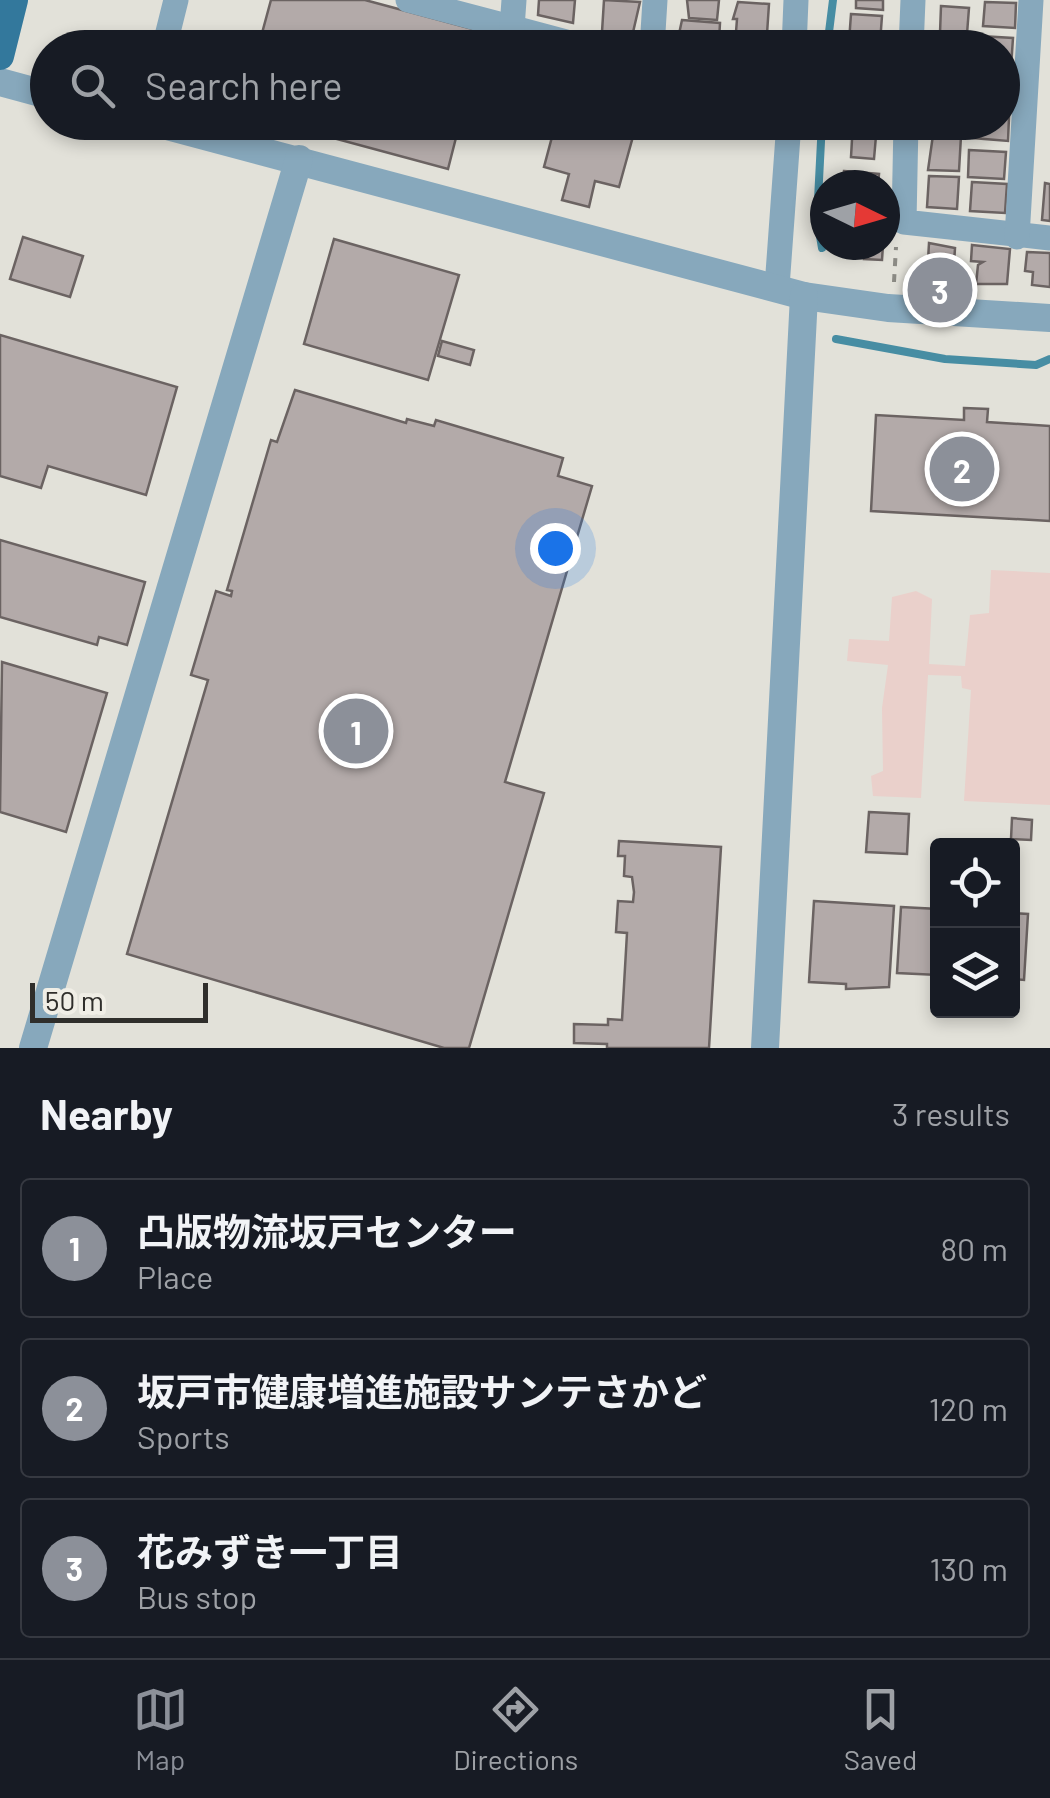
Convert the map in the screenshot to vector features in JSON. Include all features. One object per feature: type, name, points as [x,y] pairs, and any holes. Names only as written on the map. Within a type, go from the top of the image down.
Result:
[{"type":"main road","points":[[0,56],[14,0]]},
{"type":"street","points":[[168,30],[176,0]]},
{"type":"street","points":[[408,0],[520,30]]},
{"type":"street","points":[[512,28],[514,0]]},
{"type":"street","points":[[653,30],[654,0]]},
{"type":"street","points":[[795,30],[796,0]]},
{"type":"street","points":[[911,30],[913,0]]},
{"type":"street","points":[[1017,236],[1031,0]]},
{"type":"street","points":[[0,82],[30,90]]},
{"type":"street","points":[[225,140],[791,292],[888,308],[1050,318]]},
{"type":"street","points":[[765,1048],[791,292],[789,140]]},
{"type":"street","points":[[905,140],[901,218],[908,226],[1050,238]]},
{"type":"street","points":[[33,1048],[298,158]]},
{"type":"path","points":[[894,282],[897,234],[908,226]]},
{"type":"shaded area","points":[[991,570],[1050,573],[1050,805],[964,801],[971,690],[962,688],[961,676],[928,675],[921,798],[873,796],[871,776],[883,771],[882,708],[888,665],[847,661],[849,639],[889,641],[892,597],[916,591],[932,599],[929,664],[965,666],[970,615],[989,613]]},
{"type":"building","points":[[271,0],[365,0],[477,30],[263,30]]},
{"type":"building","points":[[539,0],[575,0],[573,23],[538,15]]},
{"type":"building","points":[[604,0],[640,2],[634,30],[602,30]]},
{"type":"building","points":[[687,0],[719,0],[717,20],[689,18]]},
{"type":"building","points":[[856,0],[883,0],[883,10],[856,8]]},
{"type":"building","points":[[738,2],[769,4],[767,30],[736,30],[737,19],[733,19]]},
{"type":"building","points":[[985,2],[1016,3],[1015,28],[983,26]]},
{"type":"building","points":[[941,6],[969,8],[967,30],[940,30]]},
{"type":"building","points":[[851,14],[882,16],[881,30],[850,30]]},
{"type":"building","points":[[682,20],[720,23],[720,30],[680,30]]},
{"type":"building","points":[[341,140],[455,140],[448,169]]},
{"type":"building","points":[[551,140],[632,140],[619,187],[595,181],[589,207],[562,200],[569,174],[544,167]]},
{"type":"building","points":[[852,140],[876,140],[874,159],[851,157]]},
{"type":"building","points":[[932,140],[961,140],[959,171],[928,170]]},
{"type":"building","points":[[969,150],[1006,152],[1004,179],[968,177]]},
{"type":"building","points":[[929,176],[959,177],[957,209],[927,207]]},
{"type":"building","points":[[972,182],[1007,184],[1005,213],[970,211]]},
{"type":"building","points":[[1045,183],[1050,184],[1050,221],[1042,220]]},
{"type":"building","points":[[23,237],[83,256],[70,297],[10,279]]},
{"type":"building","points":[[334,239],[459,275],[428,380],[304,344]]},
{"type":"building","points":[[929,243],[955,248],[953,280],[927,278]]},
{"type":"building","points":[[972,245],[1010,249],[1007,284],[976,284],[978,265],[983,262],[971,261]]},
{"type":"building","points":[[1027,252],[1050,253],[1050,287],[1032,285],[1033,272],[1025,271]]},
{"type":"building","points":[[0,335],[177,387],[146,495],[48,466],[41,488],[0,476]]},
{"type":"building","points":[[442,341],[474,350],[470,365],[438,356]]},
{"type":"building","points":[[295,390],[406,423],[407,419],[434,426],[436,420],[563,458],[558,476],[592,486],[505,782],[544,793],[469,1048],[444,1048],[127,954],[208,680],[191,675],[216,591],[231,596],[232,591],[227,590],[271,440],[277,442]]},
{"type":"building","points":[[964,408],[988,409],[987,422],[1050,426],[1050,521],[871,511],[876,415],[964,420]]},
{"type":"building","points":[[0,540],[145,582],[127,645],[99,637],[97,645],[0,617]]},
{"type":"building","points":[[2,662],[107,693],[66,832],[0,812]]},
{"type":"building","points":[[869,812],[909,814],[907,854],[866,852]]},
{"type":"building","points":[[1012,818],[1032,820],[1031,840],[1011,838]]},
{"type":"building","points":[[619,841],[721,847],[709,1048],[607,1048],[607,1044],[574,1043],[574,1024],[608,1025],[608,1019],[622,1020],[627,933],[616,932],[618,901],[633,902],[634,892],[632,877],[624,876],[625,856],[618,856]]},
{"type":"building","points":[[814,901],[894,906],[889,987],[846,989],[846,984],[809,982]]},
{"type":"building","points":[[901,907],[930,909],[930,975],[897,973]]},
{"type":"building","points":[[1020,914],[1028,914],[1024,980],[1020,980]]},
{"type":"waterway","points":[[829,30],[833,0]]},
{"type":"waterway","points":[[820,170],[821,140]]},
{"type":"waterway","points":[[836,339],[945,359],[1036,365],[1050,359]]},
{"type":"place","name":"花みずき一丁目","points":[[940,290]]},
{"type":"place","name":"坂戸市健康増進施設サンテさかど","points":[[962,469]]},
{"type":"place","name":"凸版物流坂戸センター","points":[[356,731]]}]
